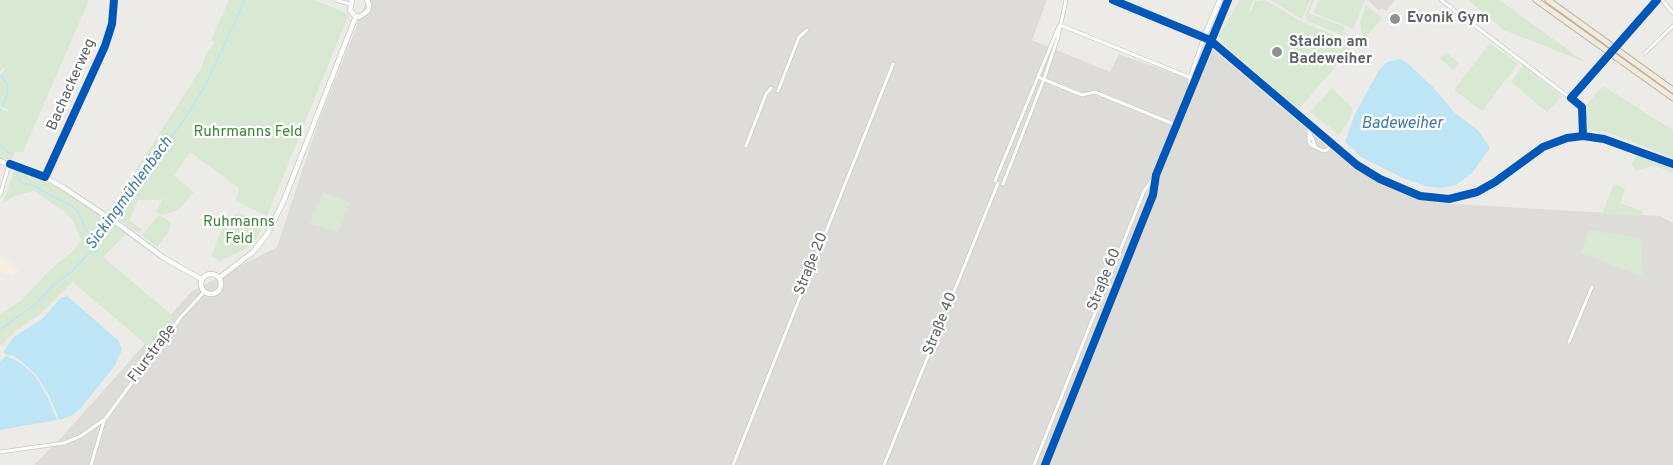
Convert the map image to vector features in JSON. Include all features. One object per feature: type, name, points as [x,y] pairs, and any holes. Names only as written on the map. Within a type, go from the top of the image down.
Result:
[{"type":"highway","points":[[1536,0],[1673,98]]},
{"type":"highway","points":[[1548,0],[1673,90]]},
{"type":"main road","points":[[351,2],[351,12],[356,16],[362,16],[367,13],[369,6],[367,0]]},
{"type":"main road","points":[[1113,0],[1210,40],[1309,128],[1357,165],[1386,182],[1420,196],[1449,199],[1466,196],[1485,188],[1551,143],[1583,136],[1619,143],[1673,164]]},
{"type":"main road","points":[[1204,37],[1220,0]]},
{"type":"main road","points":[[1210,40],[1228,0]]},
{"type":"main road","points":[[219,278],[253,252],[268,233],[284,200],[356,16]]},
{"type":"main road","points":[[0,161],[45,177],[105,214],[164,258],[201,279]]},
{"type":"main road","points":[[210,273],[219,278],[221,285],[218,291],[211,294],[204,292],[201,279],[210,273]]},
{"type":"street","name":"Bachackerweg","points":[[45,177],[105,46],[112,24],[114,0]]},
{"type":"street","points":[[336,0],[351,2]]},
{"type":"street","points":[[998,183],[1038,77],[1052,48],[1066,0]]},
{"type":"street","points":[[1441,0],[1582,107],[1583,136]]},
{"type":"street","points":[[1636,25],[1659,0],[1673,13]]},
{"type":"street","points":[[1060,25],[1195,79]]},
{"type":"street","points":[[1645,53],[1673,26]]},
{"type":"street","points":[[778,92],[799,37],[807,30]]},
{"type":"street","points":[[1188,94],[1190,77],[1204,37]]},
{"type":"street","points":[[1188,94],[1210,40]]},
{"type":"street","name":"Straße 40","points":[[884,465],[998,183],[1044,79],[1052,48]]},
{"type":"street","name":"Straße 20","points":[[733,465],[892,64]]},
{"type":"street","points":[[1038,77],[1082,94],[1095,92],[1176,126]]},
{"type":"street","points":[[746,146],[766,94],[771,88]]},
{"type":"street","name":"Straße 60","points":[[1045,465],[1153,195],[1156,175],[1188,94]]},
{"type":"street","points":[[1309,128],[1309,142],[1316,148],[1325,151],[1332,145]]},
{"type":"street","points":[[0,195],[10,164]]},
{"type":"street","points":[[1034,465],[1144,191],[1156,175]]},
{"type":"street","points":[[1569,342],[1592,286]]},
{"type":"street","name":"Flurstraße","points":[[105,419],[180,318],[204,292]]},
{"type":"street","points":[[0,452],[64,443],[81,436],[105,419]]},
{"type":"street","points":[[91,465],[105,419]]},
{"type":"shaded area","points":[[367,0],[1047,0],[1032,40],[1110,72],[1119,54],[1196,81],[1209,51],[1215,51],[1354,167],[1438,203],[1660,216],[1673,223],[1673,465],[34,465],[61,438],[192,291],[277,247],[319,120]]},
{"type":"shaded area","points":[[1368,0],[1395,0],[1386,11],[1382,8],[1379,11]]},
{"type":"shaded area","points":[[0,254],[19,270],[13,276],[0,272]]},
{"type":"green space","points":[[0,0],[89,0],[23,152],[15,152],[11,160],[0,158],[0,109],[8,112],[9,110],[0,106],[0,76],[5,69],[3,68],[0,72]]},
{"type":"green space","name":"Ruhrmanns Feld","points":[[229,0],[314,0],[346,13],[348,16],[267,216],[236,201],[239,188],[190,152],[174,176],[194,192],[178,210],[162,215],[156,212],[163,198],[138,200],[129,220],[142,230],[138,233],[107,211],[118,198],[202,67],[206,54],[215,42],[211,40]]},
{"type":"green space","points":[[1240,0],[1253,0],[1248,13],[1255,1],[1265,0],[1302,22],[1355,44],[1298,110],[1221,41],[1219,35]]},
{"type":"green space","points":[[1271,0],[1310,0],[1302,19]]},
{"type":"green space","points":[[1311,0],[1314,0],[1309,13],[1345,27],[1343,32],[1349,35],[1341,35],[1308,21],[1305,16]]},
{"type":"green space","points":[[1319,0],[1365,0],[1353,29],[1314,13]]},
{"type":"green space","points":[[1468,0],[1499,0],[1585,62],[1504,30]]},
{"type":"green space","points":[[1366,5],[1382,18],[1365,38],[1362,35],[1360,21]]},
{"type":"green space","points":[[1490,43],[1518,64],[1482,111],[1454,90]]},
{"type":"green space","points":[[1446,52],[1459,63],[1453,70],[1440,58]]},
{"type":"green space","points":[[1523,65],[1562,96],[1547,112],[1511,82]]},
{"type":"green space","points":[[1603,86],[1673,130],[1673,158],[1607,132],[1588,130],[1587,104]]},
{"type":"green space","points":[[1332,88],[1353,108],[1350,118],[1339,135],[1310,112]]},
{"type":"green space","points":[[1638,155],[1673,168],[1673,173],[1654,165],[1636,171],[1632,165]]},
{"type":"green space","points":[[14,172],[52,183],[126,232],[129,237],[125,235],[103,257],[174,317],[161,332],[159,331],[149,347],[73,282],[40,314],[15,331],[0,346],[0,314],[22,300],[49,271],[74,250],[81,240],[73,221],[66,213],[34,191],[14,196],[2,204]]},
{"type":"green space","points":[[1614,184],[1625,189],[1620,203],[1643,211],[1641,216],[1602,214]]},
{"type":"green space","points":[[323,192],[350,203],[338,232],[310,223]]},
{"type":"green space","name":"Ruhmanns Feld","points":[[239,213],[265,223],[257,238],[245,249],[220,261],[211,256],[227,217]]},
{"type":"green space","points":[[159,215],[171,222],[169,231],[157,247],[142,235]]},
{"type":"green space","points":[[1589,230],[1639,238],[1643,277],[1581,253]]},
{"type":"water","name":"Badeweiher","points":[[1400,59],[1431,85],[1455,113],[1479,131],[1490,148],[1472,173],[1456,185],[1440,188],[1425,186],[1403,178],[1361,157],[1345,142],[1355,114],[1379,70],[1387,62]]},
{"type":"water","points":[[67,296],[119,341],[122,350],[114,367],[80,409],[71,416],[59,420],[50,397],[37,376],[22,362],[14,356],[5,354],[4,351],[14,337],[42,319],[61,298]]},
{"type":"water","points":[[6,356],[21,363],[36,377],[57,420],[0,430],[0,362]]},
{"type":"waterway","name":"Sickingmühlenbach","points":[[0,330],[37,303],[52,286],[71,272],[93,249],[135,184],[184,120],[205,86],[245,0]]},
{"type":"waterway","points":[[0,75],[8,85],[0,112]]},
{"type":"waterway","points":[[0,145],[10,154]]},
{"type":"waterway","points":[[15,172],[21,183],[32,185],[73,207],[94,241],[93,248]]},
{"type":"cycle path","points":[[10,164],[45,177],[105,46],[112,24],[114,0]]},
{"type":"cycle path","points":[[1113,0],[1210,40],[1357,165],[1380,179],[1420,196],[1449,199],[1477,192],[1495,182],[1543,147],[1567,138],[1583,136],[1604,139],[1673,164]]},
{"type":"cycle path","points":[[1045,465],[1153,195],[1156,175],[1228,0]]},
{"type":"cycle path","points":[[1583,136],[1582,107],[1571,98],[1657,0]]},
{"type":"place","name":"Evonik Gym","points":[[1395,19]]},
{"type":"place","name":"Stadion am Badeweiher","points":[[1277,52]]}]
